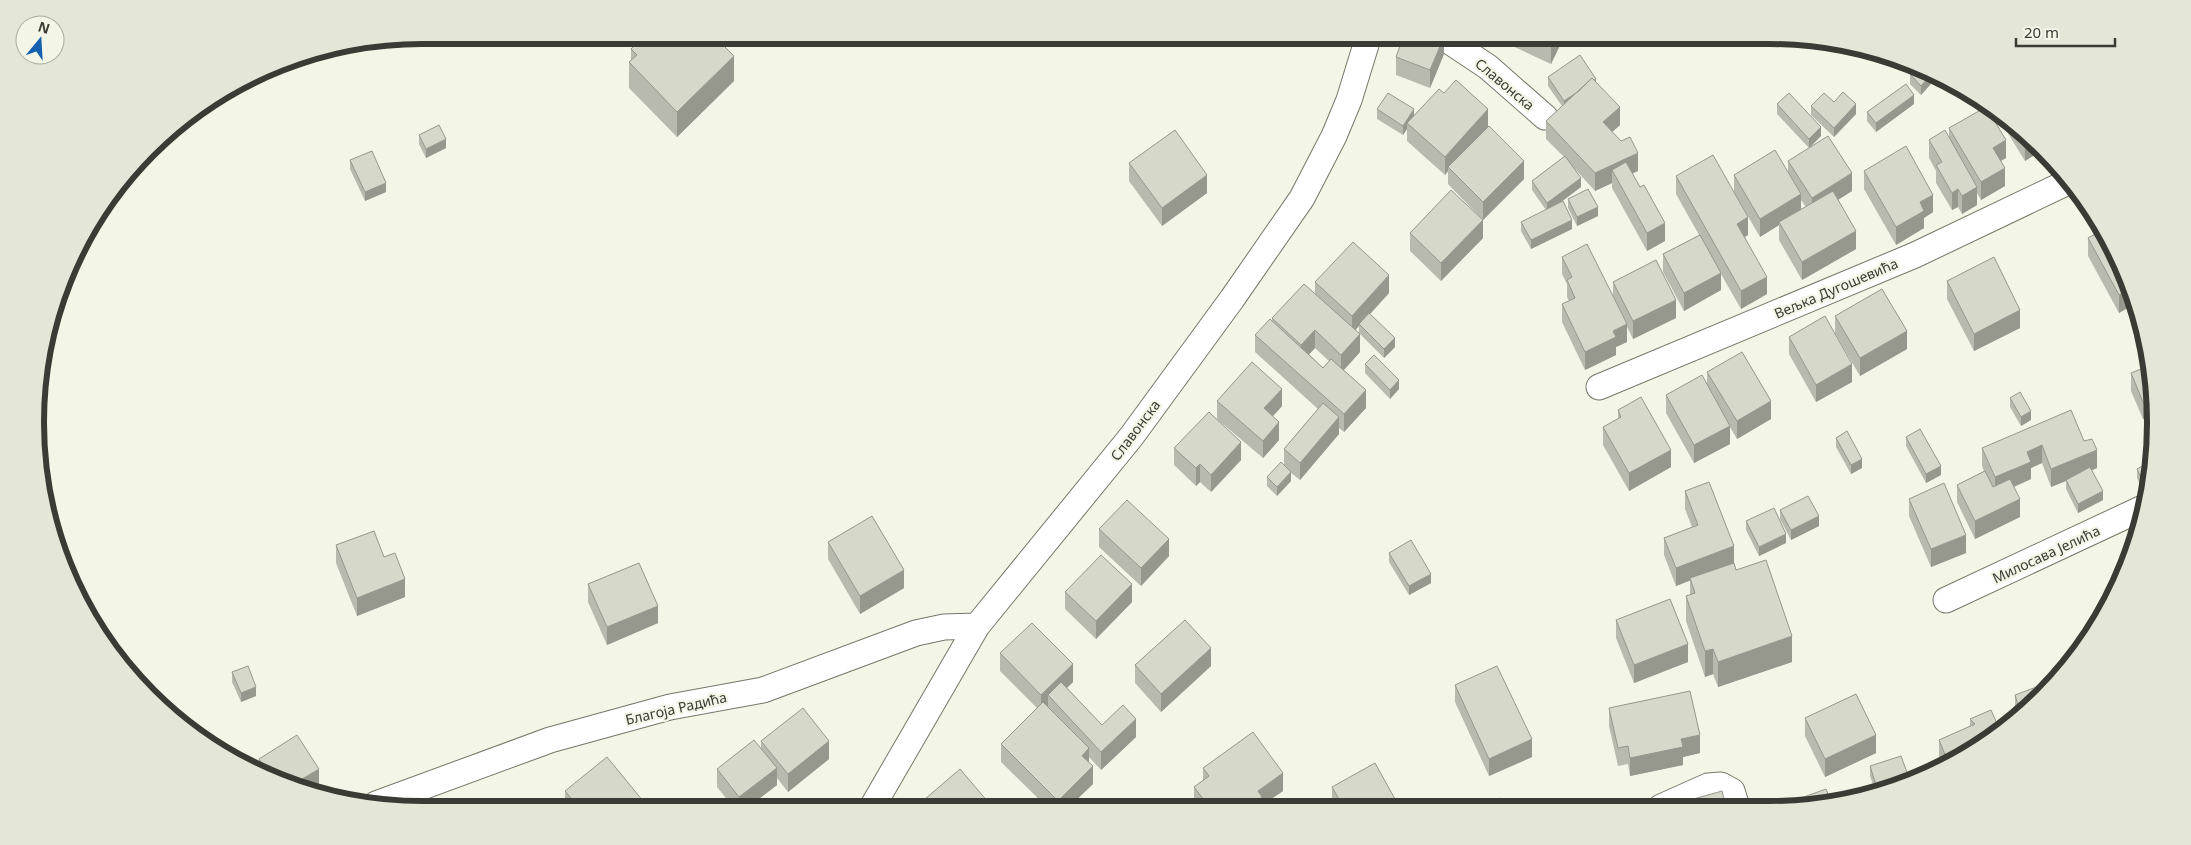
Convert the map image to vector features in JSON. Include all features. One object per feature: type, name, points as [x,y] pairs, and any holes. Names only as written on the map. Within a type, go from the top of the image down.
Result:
[{"type":"street","name":"Славонска","points":[[876,801],[977,626],[1131,437],[1232,299],[1302,198],[1345,109],[1366,44]]},
{"type":"street","name":"Славонска","points":[[1454,44],[1488,67],[1545,117]]},
{"type":"street","name":"Вељка Дугошевића","points":[[1599,387],[1915,255],[2063,184]]},
{"type":"street","name":"Милосава Јелића","points":[[1946,600],[2136,511]]},
{"type":"street","name":"Благоја Радића","points":[[389,799],[550,740],[670,708],[763,690],[916,633],[944,627],[977,626]]},
{"type":"street","points":[[1674,801],[1708,786],[1721,785],[1732,791],[1735,801]]},
{"type":"building","points":[[636,44],[722,44],[734,56],[677,112],[629,62],[637,55],[631,49]]},
{"type":"building","points":[[1401,44],[1441,44],[1430,70],[1396,57]]},
{"type":"building","points":[[1580,55],[1596,79],[1592,78],[1579,91],[1564,101],[1548,77]]},
{"type":"building","points":[[1911,72],[1927,79],[1921,86],[1910,74]]},
{"type":"building","points":[[1592,78],[1620,107],[1603,122],[1621,141],[1630,137],[1638,153],[1595,173],[1546,121]]},
{"type":"building","points":[[1456,80],[1488,109],[1445,157],[1407,123],[1439,89],[1444,93]]},
{"type":"building","points":[[1906,84],[1914,95],[1876,123],[1867,112]]},
{"type":"building","points":[[1843,92],[1856,104],[1834,128],[1811,106],[1824,93],[1834,102]]},
{"type":"building","points":[[1388,93],[1414,109],[1403,126],[1377,109]]},
{"type":"building","points":[[1789,93],[1821,127],[1809,139],[1777,104]]},
{"type":"building","points":[[1981,110],[1992,117],[2006,140],[1993,148],[2005,168],[1981,182],[1949,128]]},
{"type":"building","points":[[439,125],[446,139],[426,149],[419,135]]},
{"type":"building","points":[[1489,126],[1524,161],[1483,202],[1448,167]]},
{"type":"building","points":[[1175,130],[1207,175],[1162,208],[1129,163]]},
{"type":"building","points":[[1945,130],[1977,187],[1962,196],[1958,189],[1952,193],[1936,165],[1942,162],[1929,140]]},
{"type":"building","points":[[1828,136],[1852,173],[1812,198],[1788,161]]},
{"type":"building","points":[[1906,146],[1933,195],[1920,202],[1924,211],[1896,227],[1864,171]]},
{"type":"building","points":[[1775,150],[1801,194],[1760,219],[1734,175]]},
{"type":"building","points":[[372,151],[386,183],[365,192],[350,160]]},
{"type":"building","points":[[1713,155],[1748,217],[1737,224],[1767,277],[1741,291],[1676,176]]},
{"type":"building","points":[[1565,156],[1581,178],[1547,203],[1532,181]]},
{"type":"building","points":[[1626,162],[1640,187],[1644,185],[1665,223],[1647,233],[1612,170]]},
{"type":"building","points":[[1588,189],[1598,207],[1577,217],[1568,199]]},
{"type":"building","points":[[1451,190],[1483,220],[1441,263],[1410,233]]},
{"type":"building","points":[[1833,191],[1856,231],[1802,262],[1779,222]]},
{"type":"building","points":[[1563,201],[1572,220],[1531,240],[1521,222]]},
{"type":"building","points":[[2097,233],[2124,293],[2119,295],[2088,238]]},
{"type":"building","points":[[1700,235],[1721,273],[1684,293],[1663,254]]},
{"type":"building","points":[[1353,242],[1389,275],[1352,316],[1315,282]]},
{"type":"building","points":[[1587,244],[1627,324],[1613,331],[1616,337],[1585,352],[1562,304],[1575,298],[1567,280],[1572,277],[1562,257]]},
{"type":"building","points":[[1994,257],[2020,310],[1974,334],[1947,281]]},
{"type":"building","points":[[1656,260],[1676,300],[1633,321],[1613,282]]},
{"type":"building","points":[[1304,284],[1360,334],[1341,355],[1315,330],[1301,345],[1272,318]]},
{"type":"building","points":[[1882,289],[1907,331],[1860,358],[1835,316]]},
{"type":"building","points":[[1369,313],[1395,338],[1384,349],[1359,324]]},
{"type":"building","points":[[1825,316],[1852,364],[1816,385],[1789,337]]},
{"type":"building","points":[[1270,319],[1323,368],[1331,359],[1366,390],[1344,414],[1255,335]]},
{"type":"building","points":[[1742,352],[1771,401],[1737,421],[1707,372]]},
{"type":"building","points":[[1374,355],[1399,380],[1390,390],[1365,364]]},
{"type":"building","points":[[1252,362],[1282,389],[1264,408],[1279,422],[1263,441],[1217,401]]},
{"type":"building","points":[[2143,368],[2146,401],[2143,402],[2131,373]]},
{"type":"building","points":[[1702,375],[1730,426],[1694,445],[1666,395]]},
{"type":"building","points":[[2020,392],[2031,411],[2021,417],[2010,398]]},
{"type":"building","points":[[1641,397],[1671,450],[1629,473],[1603,427],[1621,417],[1618,410]]},
{"type":"building","points":[[1323,403],[1339,417],[1300,463],[1284,449]]},
{"type":"building","points":[[2071,410],[2084,441],[2092,439],[2097,450],[2051,469],[2042,445],[2027,452],[2031,462],[1995,477],[1982,448]]},
{"type":"building","points":[[1209,412],[1241,442],[1211,475],[1200,464],[1196,468],[1174,448]]},
{"type":"building","points":[[1920,429],[1941,466],[1926,474],[1906,437]]},
{"type":"building","points":[[1847,431],[1862,459],[1851,465],[1836,438]]},
{"type":"building","points":[[1281,462],[1291,472],[1277,487],[1267,477]]},
{"type":"building","points":[[2145,465],[2143,481],[2137,469]]},
{"type":"building","points":[[2090,467],[2103,491],[2078,504],[2066,480]]},
{"type":"building","points":[[1985,471],[1993,487],[2010,479],[2020,499],[1975,521],[1957,485]]},
{"type":"building","points":[[1709,482],[1734,546],[1676,568],[1664,538],[1698,525],[1685,491]]},
{"type":"building","points":[[1944,483],[1966,535],[1931,549],[1909,499]]},
{"type":"building","points":[[1808,496],[1819,516],[1791,530],[1780,510]]},
{"type":"building","points":[[1127,500],[1169,539],[1141,568],[1099,529]]},
{"type":"building","points":[[1774,508],[1786,534],[1759,547],[1746,521]]},
{"type":"building","points":[[872,516],[904,570],[860,596],[828,542]]},
{"type":"building","points":[[374,531],[384,557],[395,553],[405,579],[357,598],[336,545]]},
{"type":"building","points":[[1411,540],[1431,574],[1409,586],[1389,553]]},
{"type":"building","points":[[1101,555],[1132,584],[1096,621],[1065,592]]},
{"type":"building","points":[[1766,560],[1792,636],[1718,662],[1713,649],[1705,651],[1686,596],[1695,593],[1690,578],[1734,563],[1736,570]]},
{"type":"building","points":[[639,563],[658,606],[607,627],[588,584]]},
{"type":"building","points":[[1670,599],[1688,644],[1634,665],[1616,620]]},
{"type":"building","points":[[1185,620],[1211,648],[1161,694],[1135,665]]},
{"type":"building","points":[[1032,623],[1073,664],[1041,695],[1000,653]]},
{"type":"building","points":[[248,666],[256,687],[241,693],[232,672]]},
{"type":"building","points":[[1497,666],[1532,739],[1489,759],[1455,685]]},
{"type":"building","points":[[1061,682],[1102,725],[1123,705],[1136,719],[1101,752],[1048,695]]},
{"type":"building","points":[[2040,686],[2019,706],[2015,695]]},
{"type":"building","points":[[1690,691],[1700,735],[1681,739],[1683,747],[1630,758],[1628,746],[1618,748],[1609,708]]},
{"type":"building","points":[[1856,694],[1876,735],[1825,759],[1805,718]]},
{"type":"building","points":[[1043,702],[1089,748],[1082,756],[1093,766],[1058,801],[1001,744]]},
{"type":"building","points":[[803,708],[829,741],[788,774],[761,741]]},
{"type":"building","points":[[1991,710],[1997,724],[1946,757],[1939,740],[1975,724],[1970,719]]},
{"type":"building","points":[[1253,732],[1283,773],[1258,791],[1262,797],[1257,801],[1205,801],[1194,787],[1209,776],[1203,768]]},
{"type":"building","points":[[297,735],[319,769],[300,780],[263,766],[259,759]]},
{"type":"building","points":[[754,740],[777,768],[739,797],[717,769]]},
{"type":"building","points":[[1901,756],[1908,774],[1876,785],[1870,766]]},
{"type":"building","points":[[607,757],[643,801],[573,801],[565,791]]},
{"type":"building","points":[[1375,763],[1396,801],[1340,801],[1332,787]]},
{"type":"building","points":[[960,769],[987,801],[927,801],[925,799]]},
{"type":"building","points":[[1826,789],[1829,796],[1818,798],[1796,800]]},
{"type":"building","points":[[1722,791],[1724,801],[1690,801]]}]
